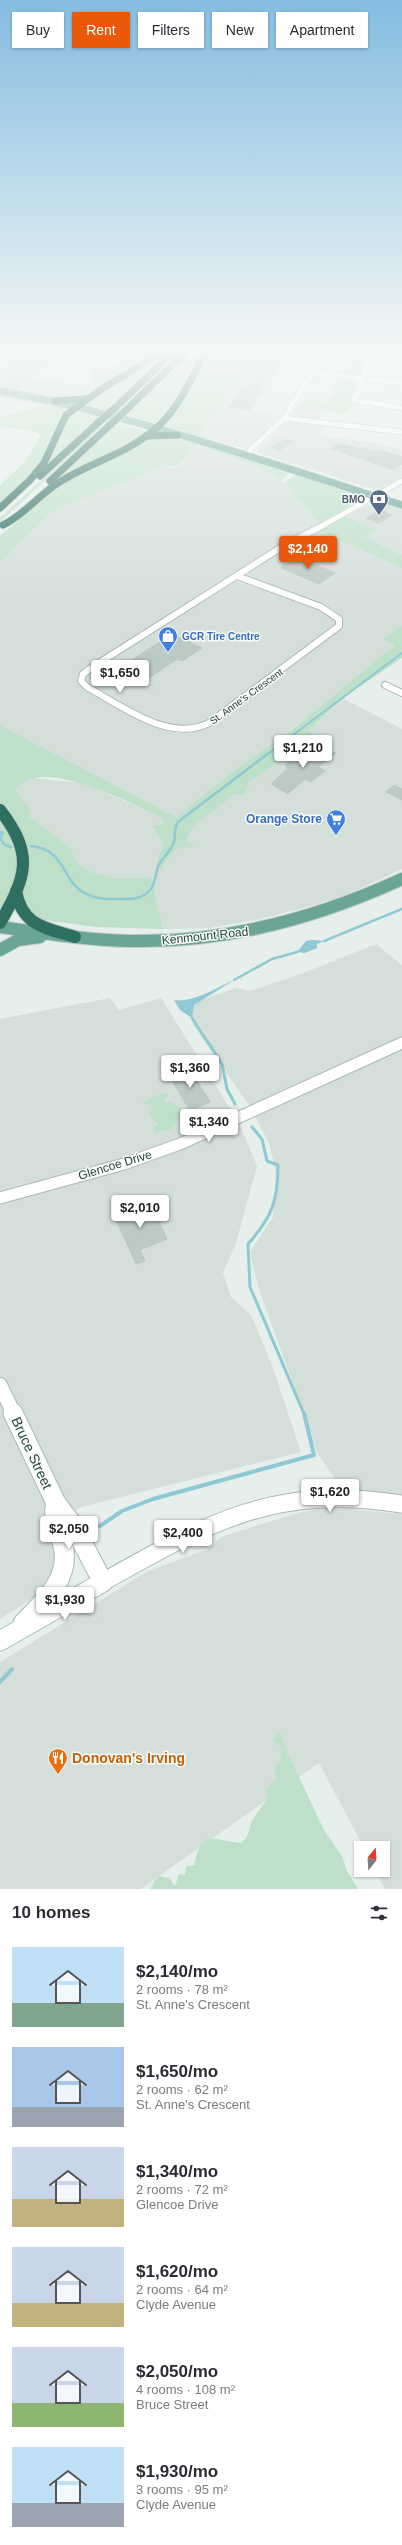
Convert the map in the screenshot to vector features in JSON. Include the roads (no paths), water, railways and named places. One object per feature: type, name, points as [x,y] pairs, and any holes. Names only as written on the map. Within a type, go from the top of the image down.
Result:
[{"type":"highway","points":[[0,508],[30,480],[44,463],[55,437]]},
{"type":"highway","points":[[0,513],[83,437]]},
{"type":"highway","points":[[1,528],[96,437]]},
{"type":"highway","points":[[1,528],[12,521],[45,493],[71,475],[145,437]]},
{"type":"highway","points":[[0,810],[15,828],[23,847],[22,872],[16,890],[0,923]]},
{"type":"highway","points":[[16,890],[18,908],[25,916],[39,925],[75,937]]},
{"type":"main road","points":[[184,437],[402,505]]},
{"type":"main road","name":"Kenmount Road","points":[[0,927],[75,937],[123,941],[164,941],[249,931],[294,921],[339,907],[402,879]]},
{"type":"main road","points":[[0,950],[23,939],[75,937]]},
{"type":"main road","name":"Bruce Street","points":[[0,1385],[56,1503],[73,1525],[103,1582]]},
{"type":"main road","points":[[6,1637],[52,1591],[63,1570],[64,1548],[53,1517],[56,1503]]},
{"type":"main road","points":[[6,1637],[103,1582]]},
{"type":"street","points":[[245,455],[264,437]]},
{"type":"street","name":"St. Anne's Crescent","points":[[237,576],[326,610],[339,619],[339,626],[209,723],[190,730],[176,730],[163,727],[87,687],[81,681],[83,674],[91,668],[295,539],[376,497],[402,481]]},
{"type":"street","points":[[385,685],[402,693]]},
{"type":"street","name":"Glencoe Drive","points":[[0,1198],[124,1164],[180,1144],[402,1043]]},
{"type":"street","points":[[103,1582],[195,1533],[234,1515],[305,1498],[364,1500],[402,1504]]},
{"type":"water","points":[[306,941],[324,941],[317,944],[317,948],[305,953],[297,952]]},
{"type":"water","points":[[234,980],[194,1005],[192,1018],[180,1010],[174,1000],[197,997]]},
{"type":"waterway","points":[[269,753],[402,653]]},
{"type":"waterway","points":[[31,846],[51,853],[72,881],[86,894],[110,899],[138,898],[147,893],[152,887],[159,865],[173,845],[178,822],[270,752]]},
{"type":"waterway","points":[[0,832],[3,833],[0,838],[5,845],[11,847]]},
{"type":"waterway","points":[[324,941],[402,909]]},
{"type":"waterway","points":[[234,980],[272,959],[297,952]]},
{"type":"waterway","points":[[192,1018],[208,1043]]},
{"type":"waterway","points":[[208,1042],[222,1064],[227,1089],[235,1104]]},
{"type":"waterway","points":[[252,1127],[262,1139],[267,1161],[278,1165],[278,1178],[275,1199],[268,1217],[248,1244],[250,1287],[304,1414]]},
{"type":"waterway","points":[[100,1526],[122,1511],[153,1499],[314,1455],[304,1413]]},
{"type":"waterway","points":[[0,1682],[12,1669]]},
{"type":"place","name":"BMO","points":[[379,516]]},
{"type":"place","name":"GCR Tire Centre","points":[[168,653]]},
{"type":"place","name":"Orange Store","points":[[336,836]]},
{"type":"place","name":"Donovan's Irving","points":[[58,1775]]}]
